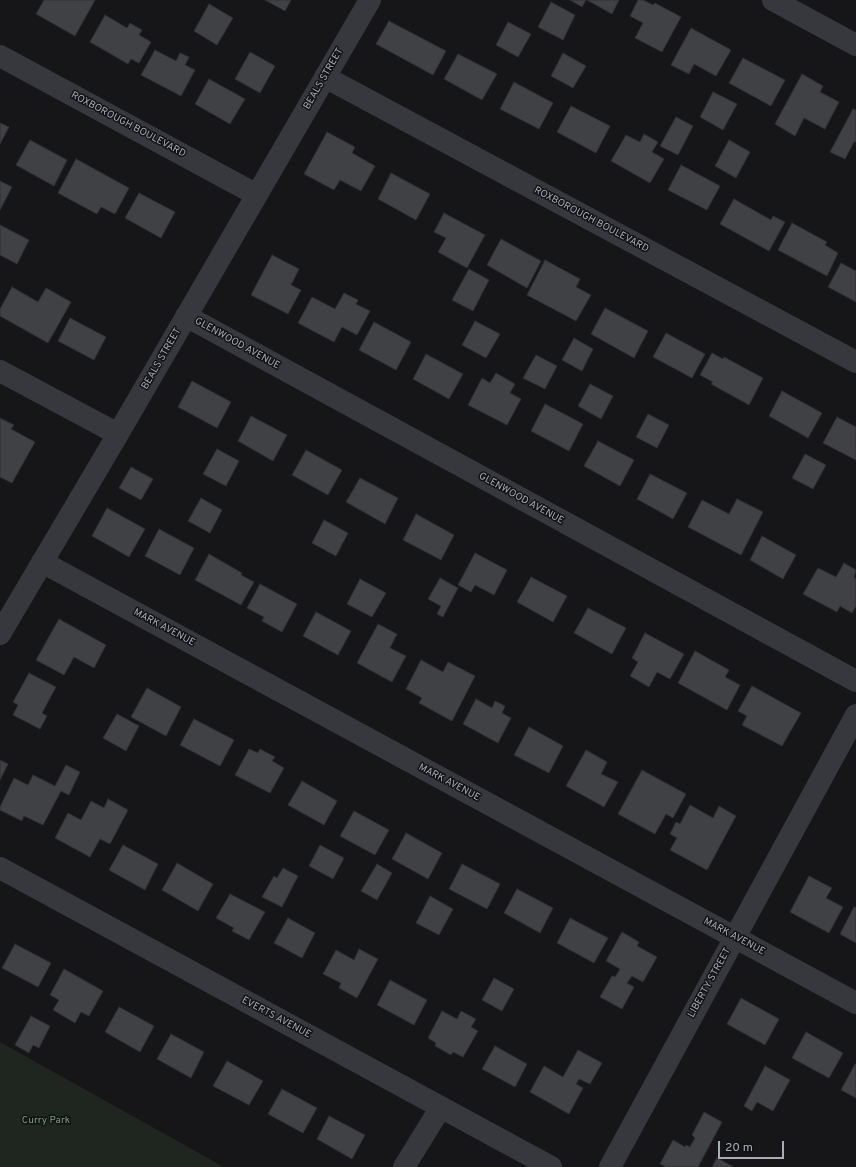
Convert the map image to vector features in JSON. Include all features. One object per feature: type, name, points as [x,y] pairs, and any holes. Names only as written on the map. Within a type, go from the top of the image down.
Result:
[{"type":"street","name":"BEALS STREET","points":[[0,634],[370,0]]},
{"type":"street","points":[[773,0],[856,45]]},
{"type":"street","name":"ROXBOROUGH BOULEVARD","points":[[0,56],[257,195]]},
{"type":"street","name":"ROXBOROUGH BOULEVARD","points":[[325,77],[856,362]]},
{"type":"street","name":"GLENWOOD AVENUE","points":[[186,316],[856,681]]},
{"type":"street","points":[[0,371],[118,434]]},
{"type":"street","name":"MARK AVENUE","points":[[42,562],[856,1003]]},
{"type":"street","name":"LIBERTY STREET","points":[[610,1167],[856,715]]},
{"type":"street","name":"EVERTS AVENUE","points":[[0,868],[552,1167]]},
{"type":"street","points":[[404,1167],[441,1107]]},
{"type":"green space","name":"Curry Park","points":[[0,1042],[224,1167],[0,1167]]},
{"type":"building","points":[[44,0],[95,0],[75,36],[36,14]]},
{"type":"building","points":[[265,0],[291,0],[285,11]]},
{"type":"building","points":[[570,0],[586,0],[582,7]]},
{"type":"building","points":[[587,0],[619,0],[612,14]]},
{"type":"building","points":[[638,0],[643,0],[653,5],[655,3],[681,17],[662,52],[635,38],[643,23],[630,16]]},
{"type":"building","points":[[551,2],[575,15],[563,40],[538,27]]},
{"type":"building","points":[[209,4],[233,18],[217,45],[194,31]]},
{"type":"building","points":[[105,15],[127,28],[130,23],[142,30],[139,35],[151,42],[139,63],[131,59],[128,64],[90,42]]},
{"type":"building","points":[[389,21],[446,51],[433,75],[376,44]]},
{"type":"building","points":[[508,22],[531,34],[518,57],[496,45]]},
{"type":"building","points":[[691,28],[731,50],[716,76],[694,64],[689,74],[671,65]]},
{"type":"building","points":[[155,50],[176,61],[180,53],[189,57],[185,65],[195,70],[181,96],[141,75]]},
{"type":"building","points":[[250,52],[275,66],[260,93],[235,79]]},
{"type":"building","points":[[563,53],[586,66],[573,88],[551,76]]},
{"type":"building","points":[[458,54],[497,74],[482,100],[444,79]]},
{"type":"building","points":[[743,58],[785,80],[771,106],[729,83]]},
{"type":"building","points":[[802,74],[823,86],[820,92],[839,102],[825,129],[804,118],[795,136],[775,124]]},
{"type":"building","points":[[209,79],[245,99],[230,124],[195,104]]},
{"type":"building","points":[[514,82],[553,103],[539,129],[500,109]]},
{"type":"building","points":[[713,92],[737,104],[723,130],[700,117]]},
{"type":"building","points":[[571,106],[610,126],[596,153],[557,132]]},
{"type":"building","points":[[853,109],[856,110],[856,142],[854,142],[845,159],[830,152]]},
{"type":"building","points":[[676,117],[693,126],[678,155],[660,146]]},
{"type":"building","points":[[0,123],[9,127],[0,144]]},
{"type":"building","points":[[327,132],[355,147],[352,153],[375,166],[361,191],[340,180],[334,190],[304,174]]},
{"type":"building","points":[[644,134],[658,142],[652,152],[664,159],[650,183],[611,161],[626,135],[640,142]]},
{"type":"building","points":[[30,140],[67,160],[54,186],[16,165]]},
{"type":"building","points":[[729,140],[750,152],[736,178],[715,166]]},
{"type":"building","points":[[76,159],[129,188],[115,214],[101,207],[97,214],[58,193]]},
{"type":"building","points":[[681,165],[720,186],[707,210],[668,190]]},
{"type":"building","points":[[391,173],[430,194],[416,220],[378,199]]},
{"type":"building","points":[[0,181],[12,187],[0,210]]},
{"type":"building","points":[[139,193],[175,212],[161,238],[125,218]]},
{"type":"building","points":[[734,199],[771,220],[773,216],[785,222],[769,251],[720,224]]},
{"type":"building","points":[[444,213],[485,235],[467,268],[438,252],[446,238],[434,232]]},
{"type":"building","points":[[792,223],[827,242],[825,245],[838,253],[827,276],[778,250]]},
{"type":"building","points":[[0,225],[29,240],[17,264],[0,255]]},
{"type":"building","points":[[501,239],[541,261],[527,288],[487,265]]},
{"type":"building","points":[[272,255],[299,269],[291,285],[301,290],[288,314],[251,295]]},
{"type":"building","points":[[545,260],[580,279],[576,287],[591,295],[576,321],[527,295]]},
{"type":"building","points":[[841,263],[856,271],[856,302],[828,287]]},
{"type":"building","points":[[469,269],[489,280],[473,311],[452,300]]},
{"type":"building","points":[[12,287],[38,302],[46,288],[71,302],[48,343],[0,316],[0,309]]},
{"type":"building","points":[[344,293],[358,300],[356,304],[370,311],[357,335],[342,327],[334,342],[298,323],[312,297],[335,309]]},
{"type":"building","points":[[605,308],[648,331],[634,358],[591,334]]},
{"type":"building","points":[[70,318],[106,337],[94,360],[58,341]]},
{"type":"building","points":[[475,321],[500,334],[486,358],[462,345]]},
{"type":"building","points":[[374,322],[411,342],[396,370],[359,350]]},
{"type":"building","points":[[666,333],[705,354],[692,378],[653,357]]},
{"type":"building","points":[[574,338],[593,349],[582,371],[562,360]]},
{"type":"building","points":[[712,353],[723,359],[724,357],[763,378],[749,405],[711,384],[713,382],[700,375]]},
{"type":"building","points":[[426,354],[463,374],[449,399],[413,379]]},
{"type":"building","points":[[536,355],[557,366],[545,389],[523,378]]},
{"type":"building","points":[[496,373],[515,384],[510,393],[521,399],[507,425],[468,405],[482,378],[490,383]]},
{"type":"building","points":[[192,381],[231,402],[217,428],[178,407]]},
{"type":"building","points":[[590,384],[613,396],[601,419],[578,406]]},
{"type":"building","points":[[782,391],[822,413],[808,438],[769,416]]},
{"type":"building","points":[[545,404],[583,424],[569,451],[531,431]]},
{"type":"building","points":[[648,414],[669,425],[657,448],[636,437]]},
{"type":"building","points":[[251,416],[287,435],[273,461],[238,441]]},
{"type":"building","points":[[837,417],[856,427],[856,460],[823,443]]},
{"type":"building","points":[[0,418],[14,425],[11,429],[35,442],[12,483],[0,477]]},
{"type":"building","points":[[598,441],[634,460],[620,486],[584,466]]},
{"type":"building","points":[[217,449],[239,461],[226,486],[203,474]]},
{"type":"building","points":[[306,450],[342,470],[328,495],[292,475]]},
{"type":"building","points":[[805,454],[826,465],[813,489],[792,478]]},
{"type":"building","points":[[131,467],[153,479],[141,500],[119,488]]},
{"type":"building","points":[[650,474],[687,493],[673,519],[637,499]]},
{"type":"building","points":[[360,478],[398,498],[385,524],[346,502]]},
{"type":"building","points":[[201,498],[222,510],[210,533],[188,521]]},
{"type":"building","points":[[737,499],[763,512],[741,555],[688,527],[702,500],[729,514]]},
{"type":"building","points":[[107,508],[145,529],[129,557],[92,536]]},
{"type":"building","points":[[416,514],[454,535],[441,560],[403,540]]},
{"type":"building","points":[[324,520],[348,533],[336,556],[312,543]]},
{"type":"building","points":[[159,529],[194,548],[180,575],[145,556]]},
{"type":"building","points":[[762,536],[796,555],[783,579],[750,560]]},
{"type":"building","points":[[475,553],[507,570],[494,595],[475,585],[471,592],[458,585]]},
{"type":"building","points":[[209,554],[242,573],[241,575],[254,582],[241,605],[195,580]]},
{"type":"building","points":[[844,563],[856,570],[854,577],[856,579],[856,606],[852,613],[840,606],[837,612],[803,594],[818,568],[836,577]]},
{"type":"building","points":[[531,577],[567,596],[553,622],[517,602]]},
{"type":"building","points":[[440,578],[458,588],[443,617],[437,614],[441,606],[428,599]]},
{"type":"building","points":[[360,579],[386,593],[372,617],[347,604]]},
{"type":"building","points":[[260,584],[297,604],[282,632],[262,621],[264,617],[247,608]]},
{"type":"building","points":[[588,608],[626,628],[612,654],[574,633]]},
{"type":"building","points":[[316,612],[351,631],[338,655],[303,636]]},
{"type":"building","points":[[59,619],[106,645],[94,668],[74,657],[64,675],[36,660]]},
{"type":"building","points":[[378,624],[397,634],[390,648],[406,656],[392,682],[357,663]]},
{"type":"building","points":[[645,633],[684,654],[670,679],[657,672],[649,687],[630,676],[638,662],[632,658]]},
{"type":"building","points":[[695,651],[729,670],[725,677],[740,685],[727,710],[678,683]]},
{"type":"building","points":[[421,660],[443,672],[448,662],[475,676],[452,721],[419,703],[422,698],[406,689]]},
{"type":"building","points":[[29,673],[56,687],[42,713],[47,716],[40,729],[13,715],[18,705],[13,702]]},
{"type":"building","points":[[752,686],[801,713],[782,746],[742,725],[747,716],[738,711]]},
{"type":"building","points":[[147,688],[181,707],[166,736],[131,717]]},
{"type":"building","points":[[476,699],[492,708],[495,701],[505,706],[502,713],[511,718],[498,743],[463,724]]},
{"type":"building","points":[[117,714],[139,726],[126,751],[103,738]]},
{"type":"building","points":[[194,719],[234,740],[220,766],[180,745]]},
{"type":"building","points":[[529,727],[563,746],[549,773],[514,755]]},
{"type":"building","points":[[249,749],[258,753],[260,749],[275,757],[272,761],[284,768],[270,793],[235,775]]},
{"type":"building","points":[[586,750],[607,762],[601,774],[618,782],[604,807],[566,786]]},
{"type":"building","points":[[0,760],[8,764],[0,780]]},
{"type":"building","points":[[66,765],[80,772],[69,795],[61,791],[43,825],[24,816],[22,821],[0,810],[0,807],[14,778],[28,785],[33,775],[55,786]]},
{"type":"building","points":[[642,770],[686,794],[673,818],[666,814],[655,834],[618,814]]},
{"type":"building","points":[[302,781],[337,801],[324,825],[288,805]]},
{"type":"building","points":[[108,799],[128,810],[110,844],[100,839],[90,857],[55,838],[68,813],[81,820],[91,801],[104,808]]},
{"type":"building","points":[[690,805],[713,818],[719,806],[736,816],[707,870],[670,850],[677,838],[670,834],[676,822],[680,824]]},
{"type":"building","points":[[354,811],[389,830],[375,855],[340,836]]},
{"type":"building","points":[[406,833],[442,853],[428,879],[392,859]]},
{"type":"building","points":[[123,845],[158,864],[145,890],[109,870]]},
{"type":"building","points":[[320,845],[344,858],[333,879],[309,866]]},
{"type":"building","points":[[177,863],[213,884],[198,911],[162,890]]},
{"type":"building","points":[[377,864],[392,873],[377,900],[361,891]]},
{"type":"building","points":[[462,864],[500,884],[487,909],[449,889]]},
{"type":"building","points":[[283,868],[298,876],[282,907],[262,897],[274,876],[277,878]]},
{"type":"building","points":[[809,876],[832,888],[826,898],[843,907],[829,933],[790,912]]},
{"type":"building","points":[[517,889],[553,908],[540,933],[504,913]]},
{"type":"building","points":[[230,894],[265,912],[249,940],[232,931],[234,928],[216,918]]},
{"type":"building","points":[[430,896],[453,909],[439,935],[416,923]]},
{"type":"building","points":[[854,907],[856,908],[856,943],[840,934]]},
{"type":"building","points":[[288,918],[315,933],[302,958],[274,943]]},
{"type":"building","points":[[570,918],[608,938],[594,963],[557,943]]},
{"type":"building","points":[[622,932],[639,942],[637,946],[657,957],[643,982],[632,976],[627,983],[634,987],[622,1009],[600,997],[612,976],[615,977],[620,969],[606,961]]},
{"type":"building","points":[[15,944],[51,963],[38,987],[2,968]]},
{"type":"building","points":[[359,949],[378,959],[357,998],[339,988],[341,983],[323,974],[336,950],[354,960]]},
{"type":"building","points":[[64,969],[103,991],[89,1016],[81,1012],[75,1023],[53,1010],[59,1000],[50,995]]},
{"type":"building","points":[[494,978],[514,989],[502,1011],[482,1000]]},
{"type":"building","points":[[390,980],[427,1000],[414,1025],[377,1005]]},
{"type":"building","points":[[741,998],[779,1019],[765,1045],[727,1024]]},
{"type":"building","points":[[119,1007],[154,1026],[140,1052],[105,1032]]},
{"type":"building","points":[[442,1011],[457,1019],[461,1011],[476,1019],[471,1027],[478,1031],[463,1057],[453,1052],[451,1055],[435,1046],[436,1043],[428,1038]]},
{"type":"building","points":[[31,1016],[50,1026],[39,1048],[33,1045],[29,1053],[15,1045]]},
{"type":"building","points":[[806,1032],[843,1053],[829,1078],[792,1058]]},
{"type":"building","points":[[171,1034],[204,1052],[191,1078],[157,1059]]},
{"type":"building","points":[[495,1046],[527,1064],[515,1087],[482,1069]]},
{"type":"building","points":[[578,1050],[602,1063],[590,1084],[579,1079],[576,1084],[583,1088],[569,1114],[530,1092],[544,1066],[563,1077]]},
{"type":"building","points":[[227,1061],[263,1081],[249,1105],[213,1086]]},
{"type":"building","points":[[855,1064],[856,1065],[856,1098],[841,1090]]},
{"type":"building","points":[[765,1066],[790,1080],[773,1111],[757,1102],[752,1111],[744,1106]]},
{"type":"building","points":[[282,1089],[317,1108],[303,1133],[268,1114]]},
{"type":"building","points":[[704,1112],[722,1122],[698,1167],[666,1167],[660,1164],[673,1140],[685,1147],[686,1145],[690,1147],[695,1138],[692,1135]]},
{"type":"building","points":[[329,1116],[365,1135],[352,1159],[317,1139]]},
{"type":"building","points":[[717,1158],[734,1167],[712,1167]]}]
